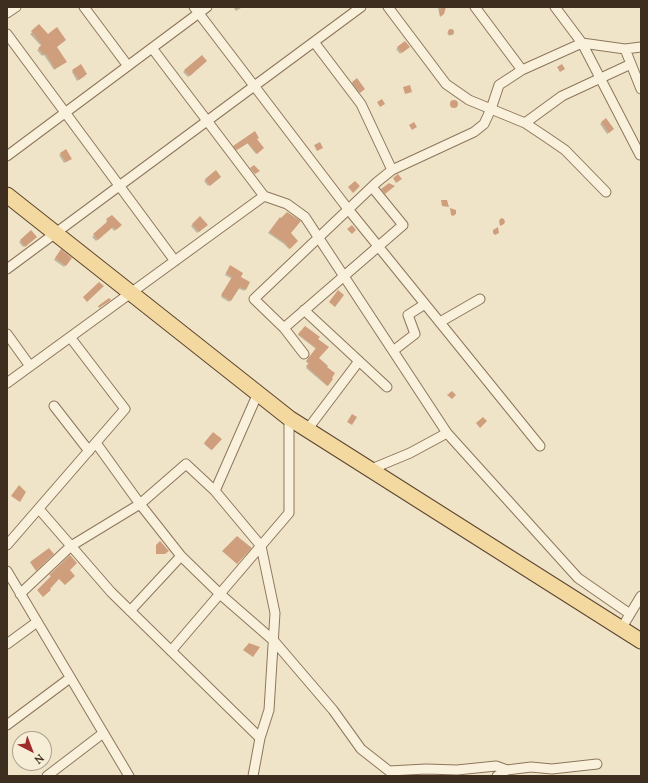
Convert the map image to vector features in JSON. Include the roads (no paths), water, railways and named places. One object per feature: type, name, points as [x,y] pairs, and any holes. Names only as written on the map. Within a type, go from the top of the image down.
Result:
[{"type":"main road","points":[[7,195],[307,430],[641,642]]},
{"type":"street","points":[[7,13],[16,7]]},
{"type":"street","points":[[84,7],[128,66]]},
{"type":"street","points":[[7,156],[152,48],[196,10],[207,7]]},
{"type":"street","points":[[7,269],[361,7]]},
{"type":"street","points":[[388,7],[446,84],[469,100],[525,123],[566,150],[606,192]]},
{"type":"street","points":[[475,7],[522,70]]},
{"type":"street","points":[[555,7],[582,43],[640,155]]},
{"type":"street","points":[[196,10],[348,209],[540,446]]},
{"type":"street","points":[[7,34],[174,261]]},
{"type":"street","points":[[314,42],[361,104],[392,170]]},
{"type":"street","points":[[304,354],[284,328],[254,298],[372,187],[392,170],[474,132],[484,124],[499,86],[522,70],[582,43],[625,49],[641,47]]},
{"type":"street","points":[[152,48],[264,196],[287,204],[304,217],[319,237],[447,433],[578,578],[630,614]]},
{"type":"street","points":[[625,49],[641,89]]},
{"type":"street","points":[[525,123],[562,96],[630,64]]},
{"type":"street","points":[[284,328],[403,225],[372,187]]},
{"type":"street","points":[[7,383],[264,196]]},
{"type":"street","points":[[440,322],[480,299]]},
{"type":"street","points":[[393,350],[415,334],[408,315],[425,304]]},
{"type":"street","points":[[304,310],[387,387]]},
{"type":"street","points":[[7,334],[30,366]]},
{"type":"street","points":[[7,545],[125,409],[70,337]]},
{"type":"street","points":[[307,430],[359,361]]},
{"type":"street","points":[[215,491],[258,393]]},
{"type":"street","points":[[54,406],[89,451]]},
{"type":"street","points":[[171,651],[289,513],[290,418]]},
{"type":"street","points":[[369,470],[410,453],[447,433]]},
{"type":"street","points":[[96,443],[140,504],[181,556],[220,594],[274,641],[333,710],[361,749],[391,774],[426,769],[457,770],[496,766],[507,770]]},
{"type":"street","points":[[20,594],[71,546],[140,504],[186,464],[215,491],[261,546],[275,613],[269,710],[260,738],[253,776]]},
{"type":"street","points":[[38,509],[111,592],[260,738]]},
{"type":"street","points":[[130,611],[181,556]]},
{"type":"street","points":[[7,571],[102,734],[129,776]]},
{"type":"street","points":[[621,629],[641,596]]},
{"type":"street","points":[[7,644],[37,622]]},
{"type":"street","points":[[7,725],[70,678]]},
{"type":"street","points":[[47,776],[102,734]]},
{"type":"street","points":[[497,776],[507,770],[531,766],[552,769],[597,764]]}]
